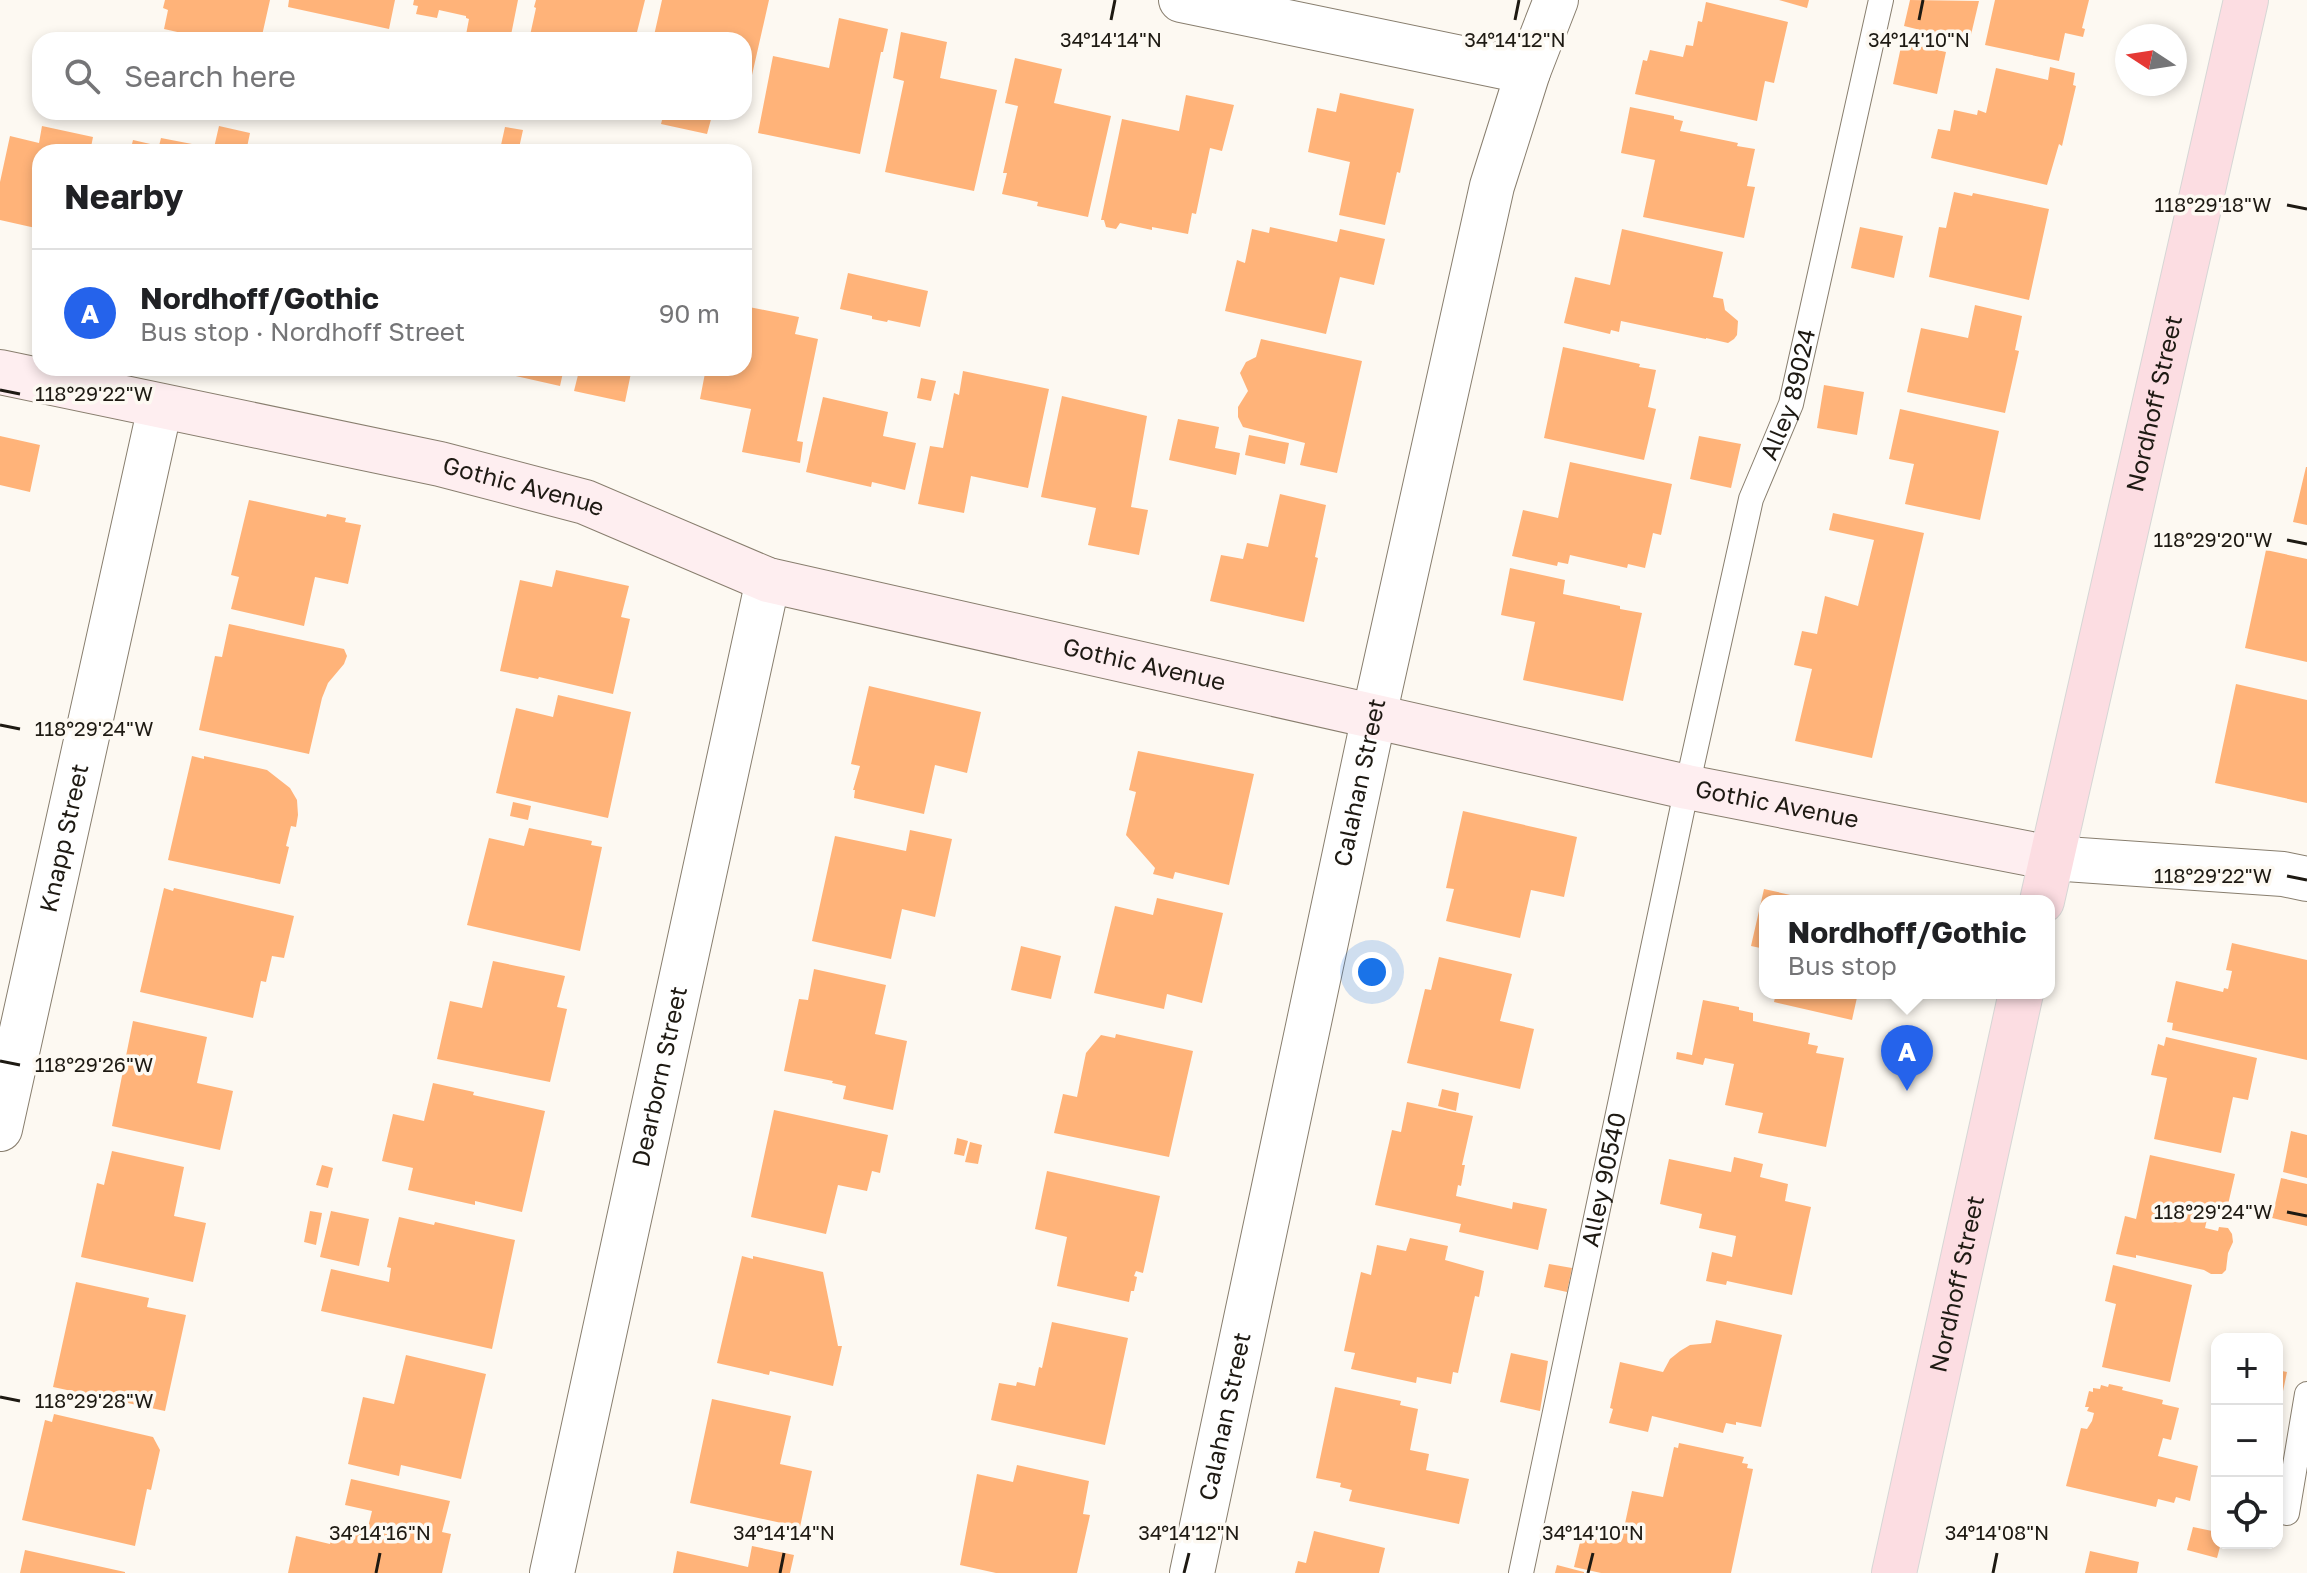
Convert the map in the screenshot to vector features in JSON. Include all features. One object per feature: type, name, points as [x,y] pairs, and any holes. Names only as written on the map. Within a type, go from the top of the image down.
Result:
[{"type":"main road","name":"Nordhoff Street","points":[[2043,895],[2246,0]]},
{"type":"main road","name":"Nordhoff Street","points":[[1894,1573],[2020,999]]},
{"type":"street","points":[[1181,0],[1528,72]]},
{"type":"street","name":"Calahan Street","points":[[1192,1573],[1374,716],[1492,186],[1528,72],[1556,0]]},
{"type":"street","name":"Gothic Avenue","points":[[0,372],[440,464],[585,502],[768,580],[1687,787],[2051,858],[2283,874],[2307,879]]},
{"type":"street","name":"Knapp Street","points":[[0,1129],[160,407]]},
{"type":"street","name":"Dearborn Street","points":[[552,1573],[768,580]]},
{"type":"lane","name":"Alley 89024","points":[[1687,787],[1751,499],[1791,404],[1881,0]]},
{"type":"lane","name":"Alley 90540","points":[[1521,1573],[1687,787]]},
{"type":"lane","points":[[2287,1513],[2307,1394]]},
{"type":"building","points":[[165,0],[270,0],[263,32],[177,32],[164,29],[168,10],[163,8]]},
{"type":"building","points":[[289,0],[395,0],[389,29],[288,7]]},
{"type":"building","points":[[414,0],[518,0],[512,32],[467,32],[469,19],[466,16],[439,10],[437,18],[416,14],[418,6],[413,5]]},
{"type":"building","points":[[536,0],[645,0],[637,32],[531,32]]},
{"type":"building","points":[[662,0],[769,0],[752,75],[752,32],[655,32]]},
{"type":"building","points":[[1779,0],[1809,0],[1807,8]]},
{"type":"building","points":[[1910,0],[1979,1],[1970,39],[1904,26]]},
{"type":"building","points":[[1995,0],[2089,0],[2082,28],[2085,29],[2083,37],[2065,33],[2059,61],[1985,45]]},
{"type":"building","points":[[1706,2],[1788,22],[1774,83],[1765,81],[1757,121],[1635,94],[1643,60],[1647,61],[1650,50],[1683,57],[1686,45],[1693,46]]},
{"type":"building","points":[[839,18],[888,29],[860,154],[758,133],[773,56],[829,68]]},
{"type":"building","points":[[901,32],[947,42],[940,78],[997,90],[974,191],[885,172],[904,81],[893,78]]},
{"type":"building","points":[[1902,42],[1946,52],[1937,94],[1893,84]]},
{"type":"building","points":[[1015,58],[1062,69],[1054,103],[1111,116],[1088,217],[1037,206],[1038,202],[1002,194],[1007,173],[1003,173],[1018,106],[1005,103]]},
{"type":"building","points":[[2050,67],[2075,73],[2073,85],[2076,86],[2062,146],[2059,144],[2047,185],[1931,158],[1938,129],[1950,131],[1954,110],[1977,115],[1978,110],[1986,113],[1996,68],[2048,80]]},
{"type":"building","points":[[1340,93],[1414,109],[1385,225],[1339,215],[1350,162],[1308,152],[1317,108],[1336,112]]},
{"type":"building","points":[[1186,95],[1234,105],[1222,151],[1210,148],[1196,214],[1192,213],[1188,234],[1120,223],[1116,229],[1106,227],[1104,220],[1101,220],[1122,119],[1179,131]]},
{"type":"building","points":[[1630,107],[1674,116],[1674,119],[1683,121],[1680,131],[1755,149],[1747,186],[1755,187],[1744,238],[1643,217],[1655,160],[1621,153]]},
{"type":"building","points":[[662,120],[711,120],[707,134],[661,124]]},
{"type":"building","points":[[42,126],[93,137],[92,144],[32,144],[32,227],[0,220],[0,182],[10,136],[39,143]]},
{"type":"building","points":[[219,126],[250,133],[248,144],[215,144]]},
{"type":"building","points":[[505,127],[523,130],[520,144],[501,144]]},
{"type":"building","points":[[161,138],[192,144],[160,144]]},
{"type":"building","points":[[1954,192],[2049,209],[2029,300],[1929,277],[1939,227],[1946,228]]},
{"type":"building","points":[[1270,227],[1337,242],[1340,229],[1385,239],[1374,285],[1340,277],[1326,334],[1225,311],[1237,260],[1245,263],[1252,229],[1269,233]]},
{"type":"building","points":[[1860,227],[1903,236],[1894,278],[1851,268]]},
{"type":"building","points":[[1622,229],[1723,252],[1713,297],[1723,299],[1725,310],[1738,321],[1734,339],[1728,343],[1621,321],[1619,332],[1611,330],[1610,334],[1564,323],[1575,277],[1610,285]]},
{"type":"building","points":[[848,273],[928,291],[920,327],[872,319],[872,316],[840,309]]},
{"type":"building","points":[[1975,305],[2022,316],[2015,350],[2019,351],[2005,413],[1907,392],[1921,328],[1968,338]]},
{"type":"building","points":[[752,308],[799,317],[795,334],[818,339],[797,441],[803,442],[800,463],[742,452],[751,409],[700,399],[704,376],[752,376]]},
{"type":"building","points":[[1261,339],[1362,361],[1337,473],[1300,465],[1305,443],[1243,427],[1238,417],[1238,407],[1248,391],[1240,373],[1246,362],[1256,357]]},
{"type":"building","points":[[1563,347],[1656,370],[1648,407],[1656,409],[1644,460],[1544,438]]},
{"type":"building","points":[[963,371],[1049,389],[1028,488],[971,476],[964,513],[918,504],[930,446],[943,448],[954,393],[959,395]]},
{"type":"building","points":[[515,376],[562,376],[560,386]]},
{"type":"building","points":[[578,376],[630,376],[625,402],[574,391]]},
{"type":"building","points":[[921,378],[936,381],[931,401],[917,398]]},
{"type":"building","points":[[1824,385],[1864,392],[1857,435],[1817,428]]},
{"type":"building","points":[[1062,396],[1147,416],[1131,507],[1148,510],[1139,555],[1088,545],[1096,508],[1041,497]]},
{"type":"building","points":[[823,397],[888,412],[883,436],[916,443],[905,490],[872,482],[871,487],[806,472]]},
{"type":"building","points":[[1900,409],[1999,431],[1980,520],[1905,504],[1914,464],[1889,459]]},
{"type":"building","points":[[1178,419],[1219,427],[1215,448],[1240,453],[1236,475],[1169,460]]},
{"type":"building","points":[[1249,435],[1289,443],[1285,464],[1245,455]]},
{"type":"building","points":[[0,436],[40,445],[30,492],[0,485]]},
{"type":"building","points":[[1699,436],[1741,444],[1731,488],[1690,479]]},
{"type":"building","points":[[1570,462],[1672,484],[1661,535],[1653,533],[1645,568],[1628,564],[1627,568],[1570,555],[1568,564],[1558,562],[1557,566],[1512,556],[1523,510],[1558,518]]},
{"type":"building","points":[[2307,467],[2307,525],[2293,522]]},
{"type":"building","points":[[1280,494],[1326,505],[1304,622],[1210,601],[1221,555],[1243,559],[1247,543],[1268,547]]},
{"type":"building","points":[[249,500],[326,517],[327,514],[346,518],[345,522],[361,525],[348,584],[315,577],[304,626],[231,609],[239,577],[231,575]]},
{"type":"building","points":[[1833,513],[1924,533],[1872,758],[1795,741],[1812,669],[1794,665],[1802,631],[1817,634],[1825,596],[1858,606],[1874,540],[1829,530]]},
{"type":"building","points":[[2266,550],[2307,559],[2307,662],[2245,648]]},
{"type":"building","points":[[1510,568],[1565,580],[1563,594],[1642,613],[1623,701],[1523,680],[1535,622],[1501,615]]},
{"type":"building","points":[[556,570],[629,586],[621,617],[630,619],[613,694],[500,671],[520,580],[552,587]]},
{"type":"building","points":[[229,624],[344,649],[347,656],[344,664],[328,683],[322,698],[309,754],[199,730],[215,656],[222,657]]},
{"type":"building","points":[[2236,684],[2307,700],[2307,803],[2215,783]]},
{"type":"building","points":[[869,686],[981,712],[967,773],[935,765],[924,814],[854,798],[853,790],[860,766],[851,764]]},
{"type":"building","points":[[558,695],[631,712],[608,818],[496,793],[516,708],[553,717]]},
{"type":"building","points":[[1138,751],[1254,774],[1229,885],[1175,872],[1173,879],[1153,874],[1155,868],[1126,835],[1136,792],[1129,790]]},
{"type":"building","points":[[192,756],[267,770],[290,788],[297,800],[298,815],[296,827],[291,826],[280,884],[168,860]]},
{"type":"building","points":[[513,802],[531,806],[528,820],[510,816]]},
{"type":"building","points":[[1463,811],[1577,837],[1564,897],[1531,890],[1520,938],[1446,921],[1454,889],[1446,888]]},
{"type":"building","points":[[529,828],[592,841],[591,845],[602,847],[580,951],[467,925],[489,838],[524,846]]},
{"type":"building","points":[[910,830],[952,839],[935,917],[902,909],[891,959],[812,941],[835,836],[906,851]]},
{"type":"building","points":[[164,888],[294,916],[284,958],[272,956],[266,982],[261,981],[253,1018],[140,992]]},
{"type":"building","points":[[1764,889],[1791,895],[1763,895]]},
{"type":"building","points":[[1157,898],[1223,913],[1202,1003],[1167,994],[1164,1009],[1094,993],[1115,906],[1153,915]]},
{"type":"building","points":[[1759,911],[1759,948],[1751,946]]},
{"type":"building","points":[[2232,943],[2307,960],[2307,1060],[2172,1030],[2173,1023],[2167,1022],[2176,981],[2223,992],[2224,988],[2228,989],[2232,971],[2226,970]]},
{"type":"building","points":[[1021,946],[1061,956],[1051,999],[1011,990]]},
{"type":"building","points":[[1439,957],[1512,974],[1500,1021],[1534,1029],[1520,1089],[1407,1063],[1425,989],[1431,990]]},
{"type":"building","points":[[493,961],[565,976],[557,1007],[567,1009],[550,1082],[437,1059],[450,1001],[482,1008]]},
{"type":"building","points":[[814,969],[886,985],[875,1034],[907,1041],[893,1110],[843,1099],[846,1086],[833,1081],[784,1071],[799,999],[808,1000]]},
{"type":"building","points":[[1775,999],[1857,999],[1852,1020],[1774,1002]]},
{"type":"building","points":[[1703,1000],[1739,1007],[1739,1010],[1753,1013],[1753,1021],[1810,1033],[1808,1044],[1818,1046],[1816,1053],[1844,1058],[1826,1147],[1758,1133],[1763,1113],[1725,1105],[1734,1064],[1705,1058],[1703,1065],[1676,1059],[1677,1052],[1692,1055]]},
{"type":"building","points":[[133,1021],[207,1037],[197,1083],[233,1091],[220,1150],[112,1126]]},
{"type":"building","points":[[1116,1034],[1193,1051],[1169,1157],[1054,1133],[1063,1094],[1077,1097],[1086,1053],[1101,1035],[1115,1038]]},
{"type":"building","points":[[2166,1037],[2257,1058],[2248,1100],[2233,1097],[2221,1153],[2154,1139],[2167,1078],[2151,1075],[2158,1044],[2164,1046]]},
{"type":"building","points":[[433,1083],[545,1111],[522,1212],[408,1190],[413,1168],[382,1161],[393,1114],[424,1121]]},
{"type":"building","points":[[1442,1089],[1459,1093],[1456,1111],[1438,1106]]},
{"type":"building","points":[[1407,1102],[1473,1116],[1462,1165],[1465,1165],[1461,1186],[1458,1185],[1456,1196],[1512,1209],[1513,1202],[1547,1209],[1538,1250],[1459,1232],[1461,1224],[1375,1205],[1392,1130],[1401,1132]]},
{"type":"building","points":[[774,1110],[888,1135],[880,1173],[872,1171],[867,1191],[838,1185],[826,1234],[751,1217]]},
{"type":"building","points":[[2291,1131],[2307,1135],[2307,1178],[2283,1172]]},
{"type":"building","points":[[957,1138],[968,1141],[964,1156],[954,1154]]},
{"type":"building","points":[[970,1142],[982,1145],[978,1164],[965,1162]]},
{"type":"building","points":[[112,1151],[184,1167],[174,1216],[206,1223],[193,1282],[81,1257],[97,1183],[104,1185]]},
{"type":"building","points":[[2150,1155],[2235,1174],[2227,1209],[2210,1206],[2205,1228],[2218,1231],[2219,1227],[2228,1228],[2232,1234],[2226,1270],[2222,1274],[2136,1255],[2136,1258],[2116,1254],[2125,1216],[2136,1219]]},
{"type":"building","points":[[1734,1157],[1763,1164],[1760,1177],[1788,1184],[1785,1201],[1811,1207],[1792,1295],[1727,1281],[1726,1285],[1706,1281],[1712,1252],[1732,1257],[1736,1236],[1699,1228],[1702,1214],[1660,1204],[1669,1159],[1731,1172]]},
{"type":"building","points":[[322,1165],[333,1168],[328,1188],[316,1185]]},
{"type":"building","points":[[1047,1171],[1160,1196],[1143,1273],[1136,1271],[1134,1291],[1131,1291],[1129,1302],[1057,1286],[1067,1237],[1035,1229]]},
{"type":"building","points":[[2281,1178],[2307,1184],[2307,1226],[2272,1218]]},
{"type":"building","points":[[310,1211],[322,1213],[316,1245],[304,1242]]},
{"type":"building","points":[[331,1211],[369,1219],[359,1266],[320,1257]]},
{"type":"building","points":[[399,1217],[515,1240],[492,1349],[321,1311],[331,1269],[389,1282],[391,1268],[387,1267]]},
{"type":"building","points":[[1410,1238],[1448,1246],[1445,1260],[1484,1271],[1479,1297],[1475,1296],[1458,1373],[1453,1372],[1451,1384],[1417,1377],[1416,1383],[1351,1369],[1355,1353],[1344,1351],[1361,1272],[1371,1275],[1377,1245],[1406,1251]]},
{"type":"building","points":[[742,1256],[823,1272],[838,1346],[842,1346],[833,1386],[770,1371],[769,1375],[717,1363]]},
{"type":"building","points":[[1549,1264],[1572,1268],[1567,1292],[1544,1287]]},
{"type":"building","points":[[2113,1265],[2192,1285],[2170,1382],[2102,1367],[2116,1304],[2105,1301]]},
{"type":"building","points":[[76,1282],[149,1298],[147,1307],[186,1315],[165,1411],[53,1387]]},
{"type":"building","points":[[1716,1320],[1782,1335],[1761,1427],[1726,1423],[1723,1433],[1652,1416],[1648,1432],[1609,1423],[1620,1362],[1663,1372],[1670,1359],[1680,1351],[1690,1345],[1711,1343]]},
{"type":"building","points":[[1052,1322],[1128,1338],[1105,1445],[991,1420],[999,1383],[1016,1386],[1017,1382],[1035,1386]]},
{"type":"building","points":[[1511,1353],[1548,1361],[1540,1411],[1500,1402]]},
{"type":"building","points":[[406,1355],[486,1374],[461,1479],[401,1465],[399,1476],[348,1464],[363,1397],[394,1404]]},
{"type":"building","points":[[2109,1384],[2179,1408],[2171,1440],[2163,1438],[2158,1456],[2198,1466],[2190,1501],[2176,1497],[2174,1503],[2158,1499],[2156,1507],[2066,1486],[2081,1428],[2087,1429],[2094,1413],[2085,1407],[2089,1391],[2100,1389],[2101,1385],[2108,1387]]},
{"type":"building","points":[[1335,1387],[1401,1401],[1400,1405],[1418,1409],[1410,1450],[1429,1454],[1426,1470],[1469,1479],[1459,1524],[1349,1501],[1352,1490],[1340,1487],[1341,1483],[1316,1478]]},
{"type":"building","points":[[712,1399],[791,1416],[780,1464],[812,1471],[800,1527],[690,1503]]},
{"type":"building","points":[[54,1414],[153,1437],[160,1450],[151,1490],[147,1489],[135,1546],[22,1520],[45,1420],[52,1422]]},
{"type":"building","points":[[1679,1443],[1744,1457],[1742,1463],[1753,1469],[1731,1573],[1601,1573],[1574,1567],[1582,1534],[1621,1542],[1632,1491],[1663,1497],[1674,1447],[1678,1448]]},
{"type":"building","points":[[1017,1465],[1089,1481],[1083,1514],[1090,1515],[1077,1573],[996,1573],[960,1565],[977,1474],[1013,1482]]},
{"type":"building","points":[[351,1479],[450,1501],[442,1532],[451,1534],[442,1573],[288,1573],[296,1536],[330,1544],[334,1528],[366,1535],[372,1511],[345,1505]]},
{"type":"building","points":[[2193,1527],[2211,1531],[2211,1549],[2219,1549],[2217,1558],[2187,1550]]},
{"type":"building","points":[[1314,1531],[1385,1548],[1379,1573],[1295,1573],[1298,1561],[1306,1563]]},
{"type":"building","points":[[752,1546],[794,1555],[790,1573],[673,1573],[677,1551],[748,1567]]},
{"type":"building","points":[[25,1550],[125,1572],[125,1573],[20,1573]]},
{"type":"building","points":[[2090,1551],[2139,1562],[2137,1573],[2085,1573]]},
{"type":"building","points":[[1557,1565],[1584,1572],[1584,1573],[1555,1573]]},
{"type":"place","name":"Nordhoff/Gothic","points":[[1907,1091]]}]
